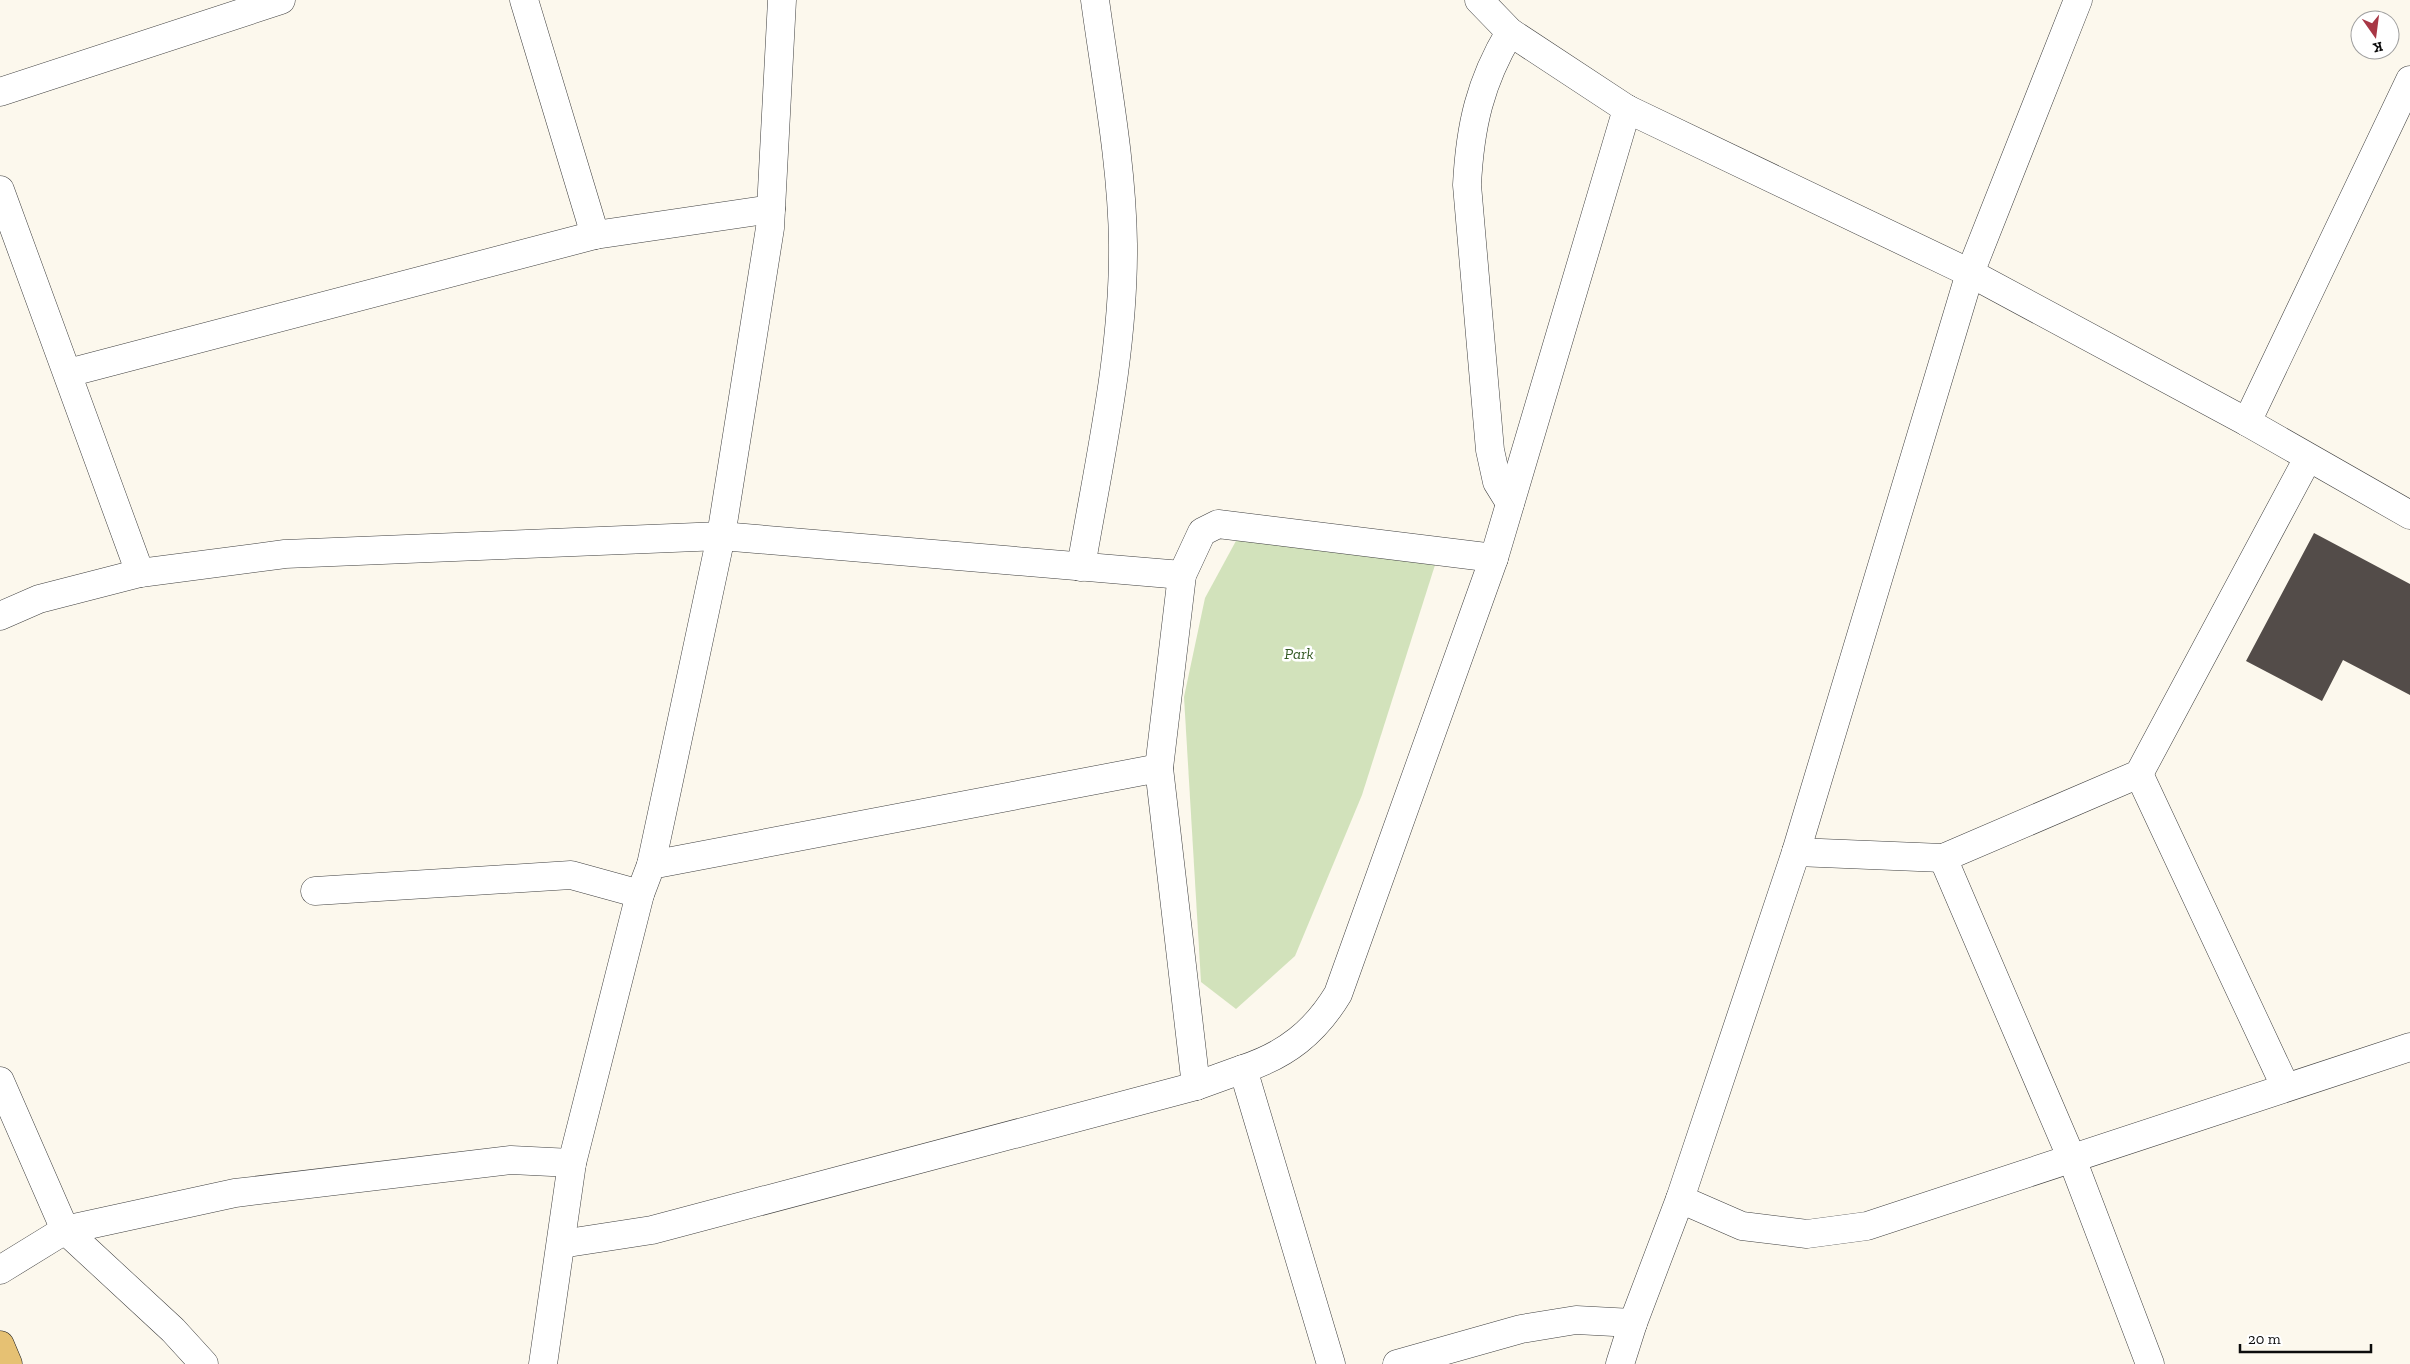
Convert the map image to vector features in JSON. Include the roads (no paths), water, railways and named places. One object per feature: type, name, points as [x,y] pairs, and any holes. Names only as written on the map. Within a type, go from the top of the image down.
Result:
[{"type":"main road","points":[[0,1345],[8,1364]]},
{"type":"street","points":[[0,92],[281,0]]},
{"type":"street","points":[[524,0],[595,236]]},
{"type":"street","points":[[543,1364],[572,1164],[640,894],[651,865],[721,536],[770,228],[782,0]]},
{"type":"street","points":[[1081,567],[1118,340],[1122,271],[1120,190],[1095,0]]},
{"type":"street","points":[[1479,0],[1510,32],[1627,109],[1970,274],[2247,422],[2410,515]]},
{"type":"street","points":[[1620,1364],[1633,1323],[1680,1199],[1796,852],[1970,274],[2078,0]]},
{"type":"street","points":[[1510,32],[1495,57],[1475,114],[1469,149],[1467,185],[1491,458],[1497,482],[1510,503]]},
{"type":"street","points":[[2247,422],[2410,80]]},
{"type":"street","points":[[561,1244],[652,1230],[1196,1086],[1267,1061],[1288,1049],[1308,1034],[1325,1015],[1338,994],[1494,558],[1627,109]]},
{"type":"street","points":[[0,190],[140,573]]},
{"type":"street","points":[[68,373],[595,236],[771,209]]},
{"type":"street","points":[[1796,852],[1944,858],[2139,774],[2308,458]]},
{"type":"street","points":[[1196,1086],[1159,768],[1182,575],[1202,532],[1218,524],[1494,558]]},
{"type":"street","points":[[0,616],[38,599],[140,573],[285,554],[721,536],[1182,575]]},
{"type":"street","points":[[651,865],[1159,768]]},
{"type":"street","points":[[2139,774],[2285,1086]]},
{"type":"street","points":[[1944,858],[2072,1159],[2150,1364]]},
{"type":"street","points":[[315,891],[571,875],[640,894]]},
{"type":"street","points":[[1680,1199],[1742,1226],[1807,1234],[1867,1226],[2072,1159],[2285,1086],[2410,1047]]},
{"type":"street","points":[[1243,1068],[1331,1364]]},
{"type":"street","points":[[0,1081],[65,1230],[173,1330],[204,1364]]},
{"type":"street","points":[[0,1270],[65,1230],[235,1193],[511,1160],[572,1164]]},
{"type":"street","points":[[1398,1364],[1521,1329],[1576,1320],[1633,1323]]},
{"type":"park label","name":"Park","points":[[1299,653]]}]
